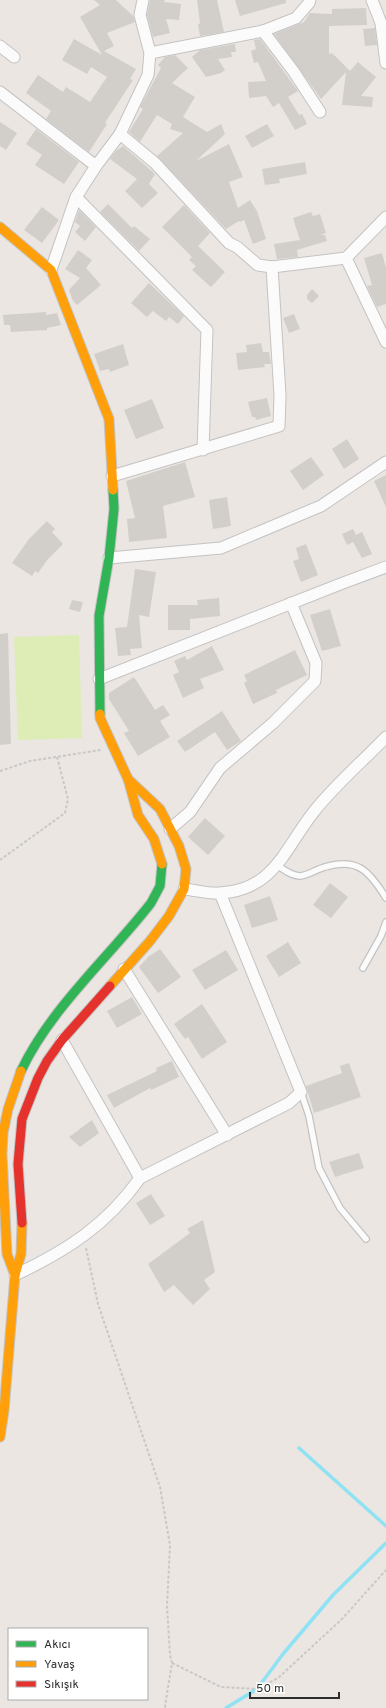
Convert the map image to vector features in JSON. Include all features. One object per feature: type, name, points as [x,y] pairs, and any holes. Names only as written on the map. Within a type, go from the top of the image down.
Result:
[{"type":"street","points":[[51,270],[76,197],[96,166],[120,134],[148,75],[150,53],[140,15],[143,0]]},
{"type":"street","points":[[372,0],[381,24],[386,63]]},
{"type":"street","points":[[150,53],[263,32],[296,18],[309,1]]},
{"type":"street","points":[[263,32],[294,72],[320,112]]},
{"type":"street","points":[[0,46],[14,57]]},
{"type":"street","points":[[0,92],[96,166]]},
{"type":"street","points":[[120,134],[155,163],[229,243],[237,247],[258,265],[272,268],[346,258],[386,217]]},
{"type":"street","points":[[76,197],[207,330],[203,450]]},
{"type":"street","points":[[0,227],[51,270],[78,345],[109,419],[114,509],[109,558],[99,616],[100,718],[128,780],[138,815],[154,839],[162,864],[160,886],[151,903],[67,1002],[40,1038],[27,1059],[16,1083],[3,1132],[2,1154],[3,1234],[7,1254],[15,1275]]},
{"type":"street","points":[[346,258],[386,342]]},
{"type":"street","points":[[112,476],[279,426],[280,395],[272,268]]},
{"type":"street","points":[[109,558],[221,548],[321,506],[386,462]]},
{"type":"street","points":[[99,679],[290,603],[386,567]]},
{"type":"street","points":[[170,829],[190,812],[220,768],[273,723],[315,681],[316,663],[290,603]]},
{"type":"street","points":[[184,889],[220,893],[240,890],[260,881],[277,865],[316,809],[386,737]]},
{"type":"street","points":[[0,1437],[5,1339],[15,1275],[21,1254],[21,1200],[18,1164],[22,1120],[38,1078],[47,1061],[62,1040],[150,941],[169,916],[184,889],[186,869],[179,846],[160,810],[128,780]]},
{"type":"street","points":[[15,1275],[43,1262],[83,1237],[125,1200],[140,1178],[289,1103],[302,1092],[220,893]]},
{"type":"street","points":[[124,969],[227,1135]]},
{"type":"street","points":[[62,1040],[140,1178]]},
{"type":"street","points":[[3,1234],[22,1234]]},
{"type":"lane","points":[[277,865],[288,873],[300,876],[324,867],[347,863],[363,868],[378,885],[386,898]]},
{"type":"lane","points":[[363,968],[381,936],[386,922]]},
{"type":"lane","points":[[302,1092],[309,1116],[319,1168],[340,1208],[366,1239]]},
{"type":"path","points":[[0,770],[30,761],[114,748]]},
{"type":"path","points":[[0,860],[65,813],[68,799],[56,757]]},
{"type":"path","points":[[83,1237],[98,1304],[160,1487],[170,1545],[167,1606],[170,1655],[172,1663],[165,1707]]},
{"type":"path","points":[[172,1663],[220,1687],[257,1689],[278,1678],[341,1620],[386,1570]]},
{"type":"green space","points":[[79,635],[82,738],[18,740],[14,637]]},
{"type":"building","points":[[94,0],[116,0],[133,16],[135,22],[107,33],[114,46],[104,51],[136,69],[130,79],[133,80],[105,123],[107,124],[89,152],[46,119],[51,111],[26,93],[38,75],[63,92],[66,87],[90,102],[107,77],[91,67],[87,74],[62,60],[74,39],[102,55],[80,17],[100,5]]},
{"type":"building","points":[[150,0],[165,0],[164,2],[181,4],[179,20],[166,19],[170,33],[153,37],[147,15]]},
{"type":"building","points":[[197,0],[217,0],[224,32],[200,36]]},
{"type":"building","points":[[235,0],[286,0],[286,3],[240,16]]},
{"type":"building","points":[[366,8],[367,25],[329,26],[329,54],[332,53],[350,71],[358,62],[376,77],[361,96],[373,97],[372,107],[342,105],[346,72],[321,99],[274,34],[304,22],[310,13],[332,14],[332,9]]},
{"type":"building","points":[[375,28],[377,45],[365,46],[363,29]]},
{"type":"building","points":[[260,39],[298,91],[288,97],[299,115],[302,114],[307,124],[295,130],[279,103],[273,107],[266,96],[249,98],[248,82],[266,81],[258,62],[254,63],[251,51],[256,49],[254,40]]},
{"type":"building","points":[[235,44],[236,52],[231,52],[232,57],[218,59],[225,70],[221,73],[206,77],[192,57],[200,50]]},
{"type":"building","points":[[175,55],[188,68],[172,83],[195,97],[183,117],[207,132],[221,124],[225,134],[196,161],[229,144],[243,177],[229,182],[238,208],[250,200],[257,211],[266,239],[253,244],[244,220],[239,221],[226,229],[157,156],[183,133],[170,129],[172,124],[157,115],[140,142],[129,132],[143,109],[140,107],[161,68],[158,65],[165,57]]},
{"type":"building","points":[[0,122],[17,133],[6,150],[0,146]]},
{"type":"building","points":[[267,124],[274,136],[252,148],[245,136]]},
{"type":"building","points":[[36,129],[79,162],[64,184],[35,165],[42,155],[26,144]]},
{"type":"building","points":[[123,146],[155,174],[149,184],[158,193],[142,208],[125,191],[137,179],[110,159],[116,151]]},
{"type":"building","points":[[305,162],[307,174],[279,179],[280,183],[265,185],[262,169]]},
{"type":"building","points":[[108,204],[132,228],[134,226],[150,239],[139,251],[100,212]]},
{"type":"building","points":[[184,205],[210,233],[198,246],[225,272],[211,287],[192,270],[196,266],[189,260],[192,257],[162,227]]},
{"type":"building","points":[[42,207],[59,220],[42,243],[24,230]]},
{"type":"building","points":[[79,210],[96,227],[85,241],[75,232],[80,226],[75,222]]},
{"type":"building","points":[[311,212],[313,216],[320,214],[326,233],[320,235],[325,235],[327,241],[297,250],[298,257],[277,259],[274,244],[300,240],[293,218]]},
{"type":"building","points":[[78,250],[92,260],[86,268],[101,285],[77,305],[73,301],[69,290],[80,278],[65,269]]},
{"type":"building","points":[[382,253],[386,268],[386,304],[377,307],[367,286],[372,285],[364,258]]},
{"type":"building","points":[[149,283],[184,316],[178,324],[169,317],[166,321],[153,311],[147,317],[131,303]]},
{"type":"building","points":[[312,289],[319,296],[312,303],[307,299],[307,295]]},
{"type":"building","points":[[46,312],[46,315],[57,313],[61,325],[47,328],[47,330],[11,332],[10,325],[4,325],[3,315]]},
{"type":"building","points":[[294,314],[300,329],[289,333],[283,318]]},
{"type":"building","points":[[261,343],[263,352],[269,352],[271,364],[264,364],[265,367],[238,370],[236,353],[247,352],[246,345]]},
{"type":"building","points":[[123,344],[129,365],[110,372],[109,369],[100,371],[94,354]]},
{"type":"building","points":[[267,398],[271,416],[256,420],[255,417],[252,417],[248,402]]},
{"type":"building","points":[[152,399],[164,428],[136,439],[124,410]]},
{"type":"building","points":[[347,439],[359,459],[344,469],[332,449]]},
{"type":"building","points":[[311,457],[324,475],[303,490],[290,471]]},
{"type":"building","points":[[185,462],[195,497],[163,506],[167,538],[129,542],[127,519],[135,518],[126,481]]},
{"type":"building","points":[[386,475],[386,507],[374,481]]},
{"type":"building","points":[[227,497],[231,526],[213,529],[209,500]]},
{"type":"building","points":[[47,521],[55,529],[52,532],[63,544],[48,559],[38,573],[35,571],[32,576],[12,563],[29,539]]},
{"type":"building","points":[[353,529],[356,535],[362,532],[372,554],[362,558],[353,542],[347,545],[342,534]]},
{"type":"building","points":[[306,544],[318,575],[301,582],[293,561],[299,559],[296,548]]},
{"type":"building","points":[[135,569],[156,572],[149,617],[139,615],[142,648],[130,649],[131,655],[118,656],[115,628],[127,627]]},
{"type":"building","points":[[219,598],[220,616],[190,619],[190,630],[168,630],[168,605],[198,605],[197,600]]},
{"type":"building","points":[[72,600],[83,602],[80,612],[69,609]]},
{"type":"building","points":[[330,609],[341,646],[322,651],[310,615]]},
{"type":"building","points":[[8,633],[11,744],[0,745],[0,634]]},
{"type":"building","points":[[212,646],[224,670],[200,679],[204,688],[183,698],[173,675],[179,672],[174,661],[185,656],[187,660]]},
{"type":"building","points":[[295,650],[307,675],[276,690],[277,693],[253,704],[244,683],[247,681],[244,675]]},
{"type":"building","points":[[134,677],[155,710],[163,705],[170,715],[160,721],[170,737],[138,756],[124,733],[129,731],[109,699],[109,693]]},
{"type":"building","points":[[222,711],[241,741],[227,750],[215,732],[185,752],[177,741]]},
{"type":"building","points":[[205,818],[225,836],[208,855],[188,837]]},
{"type":"building","points":[[330,883],[348,897],[331,918],[313,905]]},
{"type":"building","points":[[270,896],[278,920],[252,928],[244,905]]},
{"type":"building","points":[[288,942],[301,963],[279,977],[266,956]]},
{"type":"building","points":[[160,949],[181,977],[158,993],[139,967],[148,957]]},
{"type":"building","points":[[226,950],[238,970],[205,990],[192,970]]},
{"type":"building","points":[[132,997],[142,1014],[117,1028],[107,1011]]},
{"type":"building","points":[[202,1004],[227,1042],[202,1059],[188,1037],[185,1039],[174,1024]]},
{"type":"building","points":[[172,1061],[179,1077],[151,1090],[150,1088],[114,1108],[107,1095],[157,1071],[156,1068]]},
{"type":"building","points":[[349,1063],[361,1097],[314,1113],[306,1086],[342,1073],[340,1066]]},
{"type":"building","points":[[92,1120],[99,1133],[80,1147],[69,1137]]},
{"type":"building","points":[[359,1153],[364,1168],[335,1177],[329,1162]]},
{"type":"building","points":[[151,1194],[165,1216],[150,1225],[136,1203]]},
{"type":"building","points":[[203,1220],[215,1272],[204,1280],[210,1289],[193,1305],[174,1285],[164,1292],[148,1264],[190,1233],[187,1229]]},
{"type":"waterway","points":[[299,1448],[386,1526]]},
{"type":"waterway","points":[[226,1708],[257,1689],[283,1654],[333,1595],[386,1543]]},
{"type":"traffic: fast","points":[[100,714],[99,616],[109,558],[114,509],[113,490]]},
{"type":"traffic: fast","points":[[21,1071],[33,1048],[64,1005],[151,903],[160,886],[162,864]]},
{"type":"traffic: slow","points":[[0,227],[51,270],[109,419],[113,490]]},
{"type":"traffic: slow","points":[[100,714],[100,718],[128,779],[138,815],[154,839],[162,864]]},
{"type":"traffic: slow","points":[[110,986],[150,941],[169,916],[184,889],[186,869],[179,846],[160,809],[128,779]]},
{"type":"traffic: slow","points":[[15,1275],[7,1254],[2,1154],[3,1133],[8,1109],[21,1071]]},
{"type":"traffic: slow","points":[[0,1437],[4,1411],[15,1275],[21,1254],[22,1223]]},
{"type":"traffic: jam","points":[[22,1223],[18,1164],[22,1119],[38,1078],[47,1061],[62,1040],[110,986]]}]
